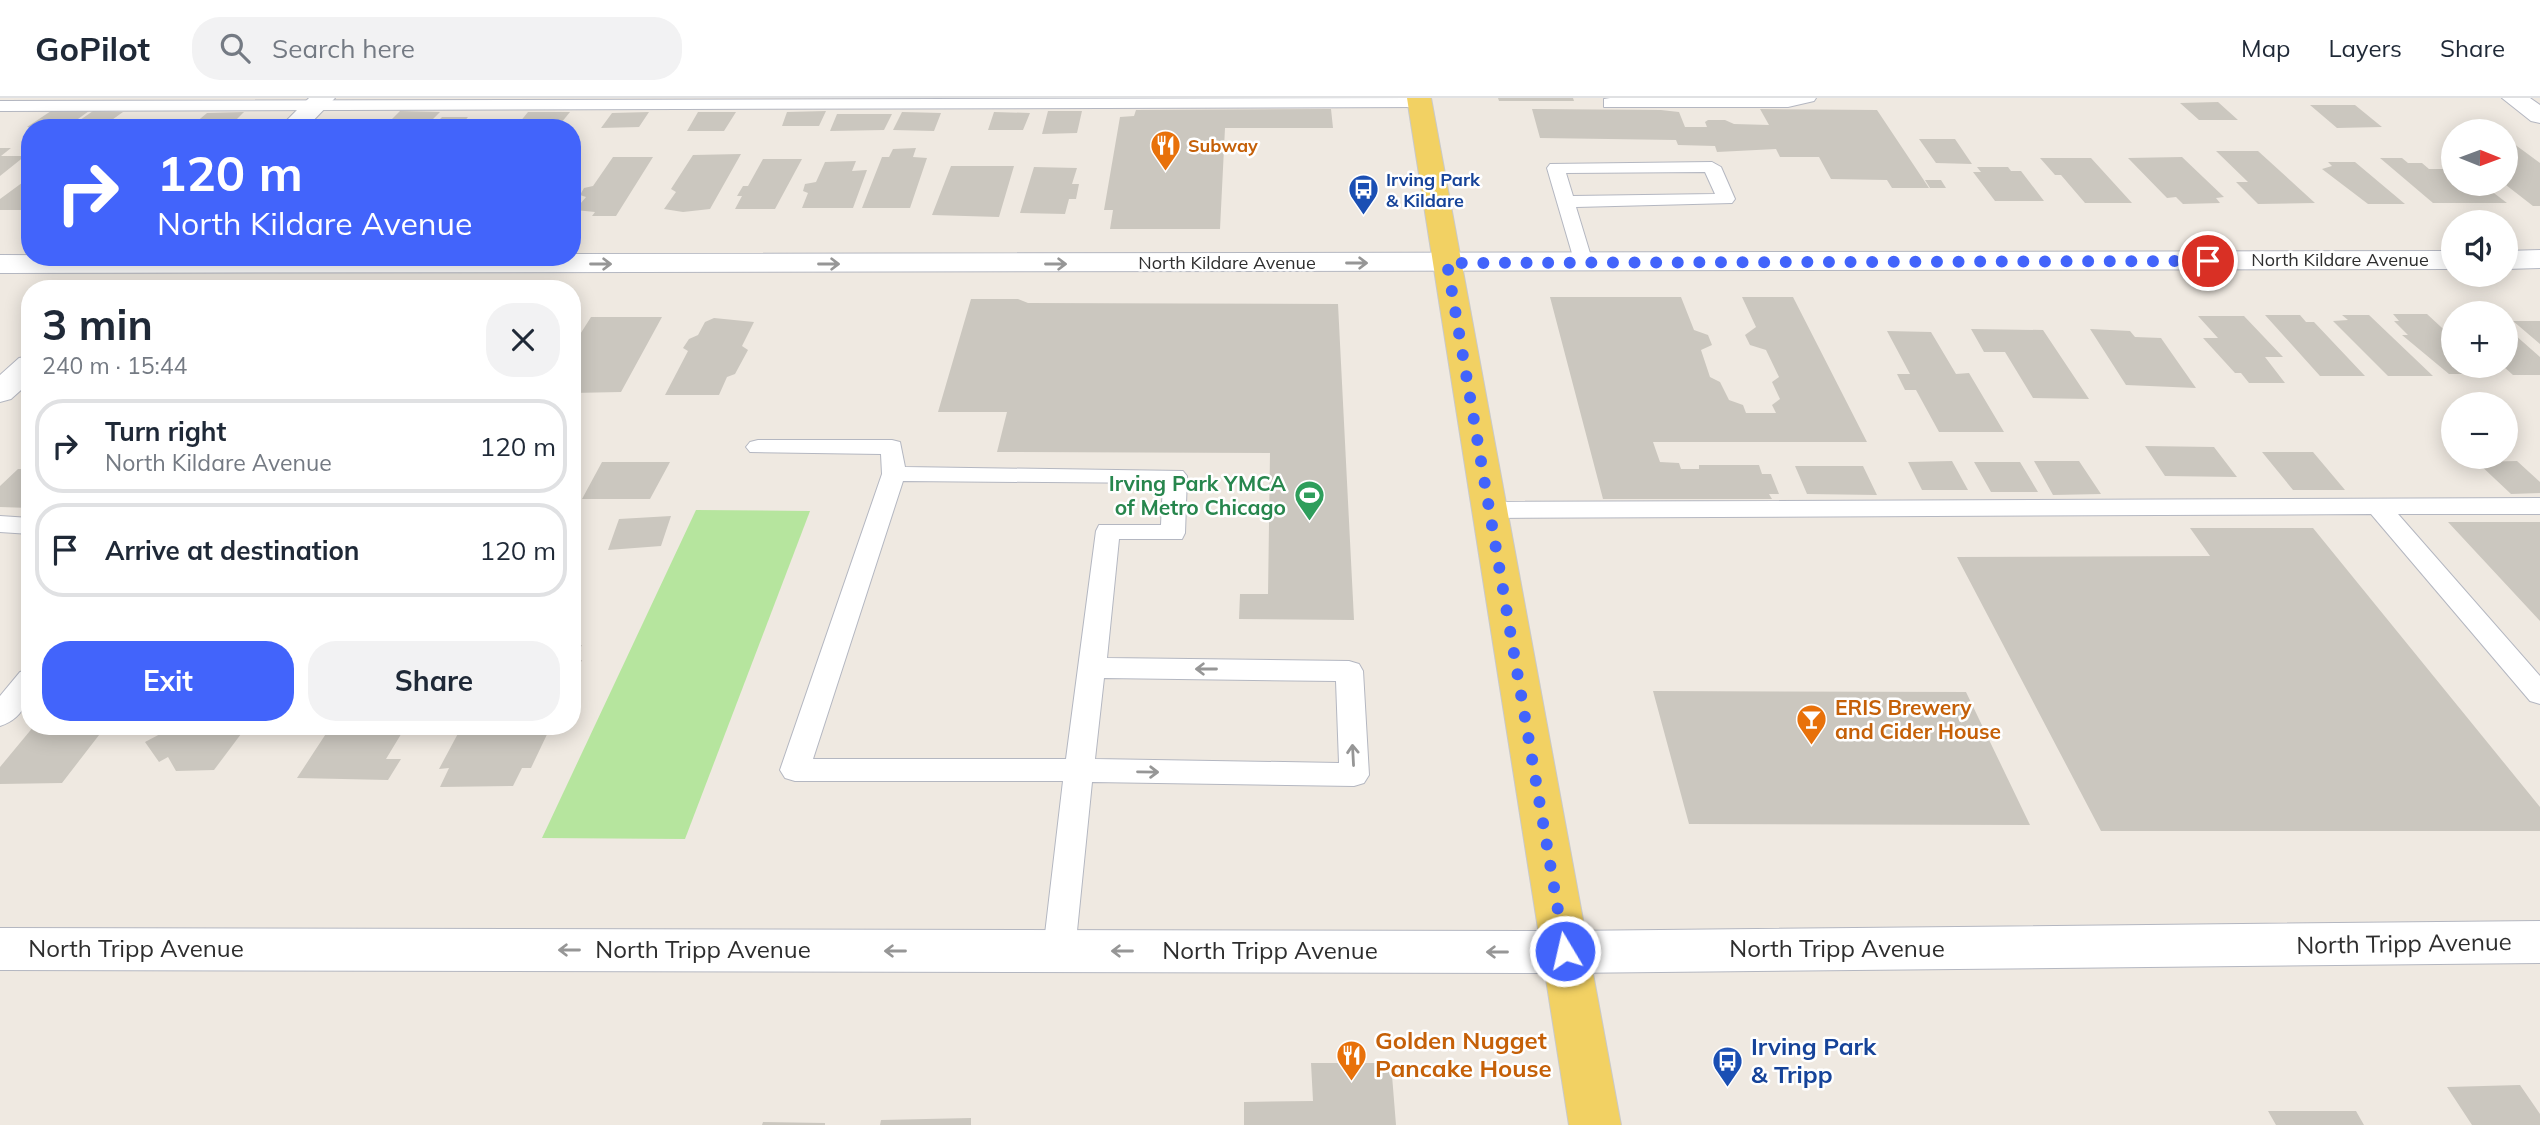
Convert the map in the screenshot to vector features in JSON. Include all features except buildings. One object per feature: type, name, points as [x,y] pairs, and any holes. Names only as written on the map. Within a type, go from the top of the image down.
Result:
[{"type":"main road","points":[[1419,101],[1595,1125]]},
{"type":"street","points":[[2514,98],[2540,116]]},
{"type":"street","points":[[300,119],[319,102]]},
{"type":"street","points":[[2518,260],[2540,259]]},
{"type":"street","name":"North Kildare Avenue","points":[[581,262],[1583,263],[2441,260]]},
{"type":"street","name":"North Kildare Avenue","points":[[0,264],[21,264]]},
{"type":"street","points":[[124,280],[139,266]]},
{"type":"street","points":[[0,392],[21,373]]},
{"type":"street","name":"North Tripp Avenue","points":[[0,949],[1565,951],[2540,942]]},
{"type":"lane","points":[[1610,103],[1788,102],[1808,98]]},
{"type":"lane","points":[[0,106],[319,102],[1419,101]]},
{"type":"lane","points":[[1566,202],[1726,199],[1712,167],[1556,168],[1583,263]]},
{"type":"lane","points":[[758,447],[891,447],[894,474],[795,770],[1079,770],[1354,775],[1349,671],[1091,668]]},
{"type":"lane","points":[[894,474],[1175,476],[1174,533],[1108,531],[1059,951]]},
{"type":"lane","points":[[2377,506],[2540,694]]},
{"type":"lane","points":[[1490,510],[2540,506]]},
{"type":"lane","points":[[0,524],[21,525]]},
{"type":"lane","points":[[0,715],[21,690]]},
{"type":"green space","points":[[696,510],[810,511],[685,839],[542,838]]},
{"type":"place","name":"Subway","points":[[1165,173]]},
{"type":"place","name":"Irving Park & Kildare","points":[[1363,217]]},
{"type":"place","name":"Irving Park YMCA of Metro Chicago","points":[[1309,523]]},
{"type":"place","name":"ERIS Brewery and Cider House","points":[[1812,747]]},
{"type":"place","name":"Golden Nugget Pancake House","points":[[1352,1082]]},
{"type":"place","name":"Irving Park & Tripp","points":[[1728,1088]]},
{"type":"route","points":[[1565,951],[1447,263],[2208,261]]}]
